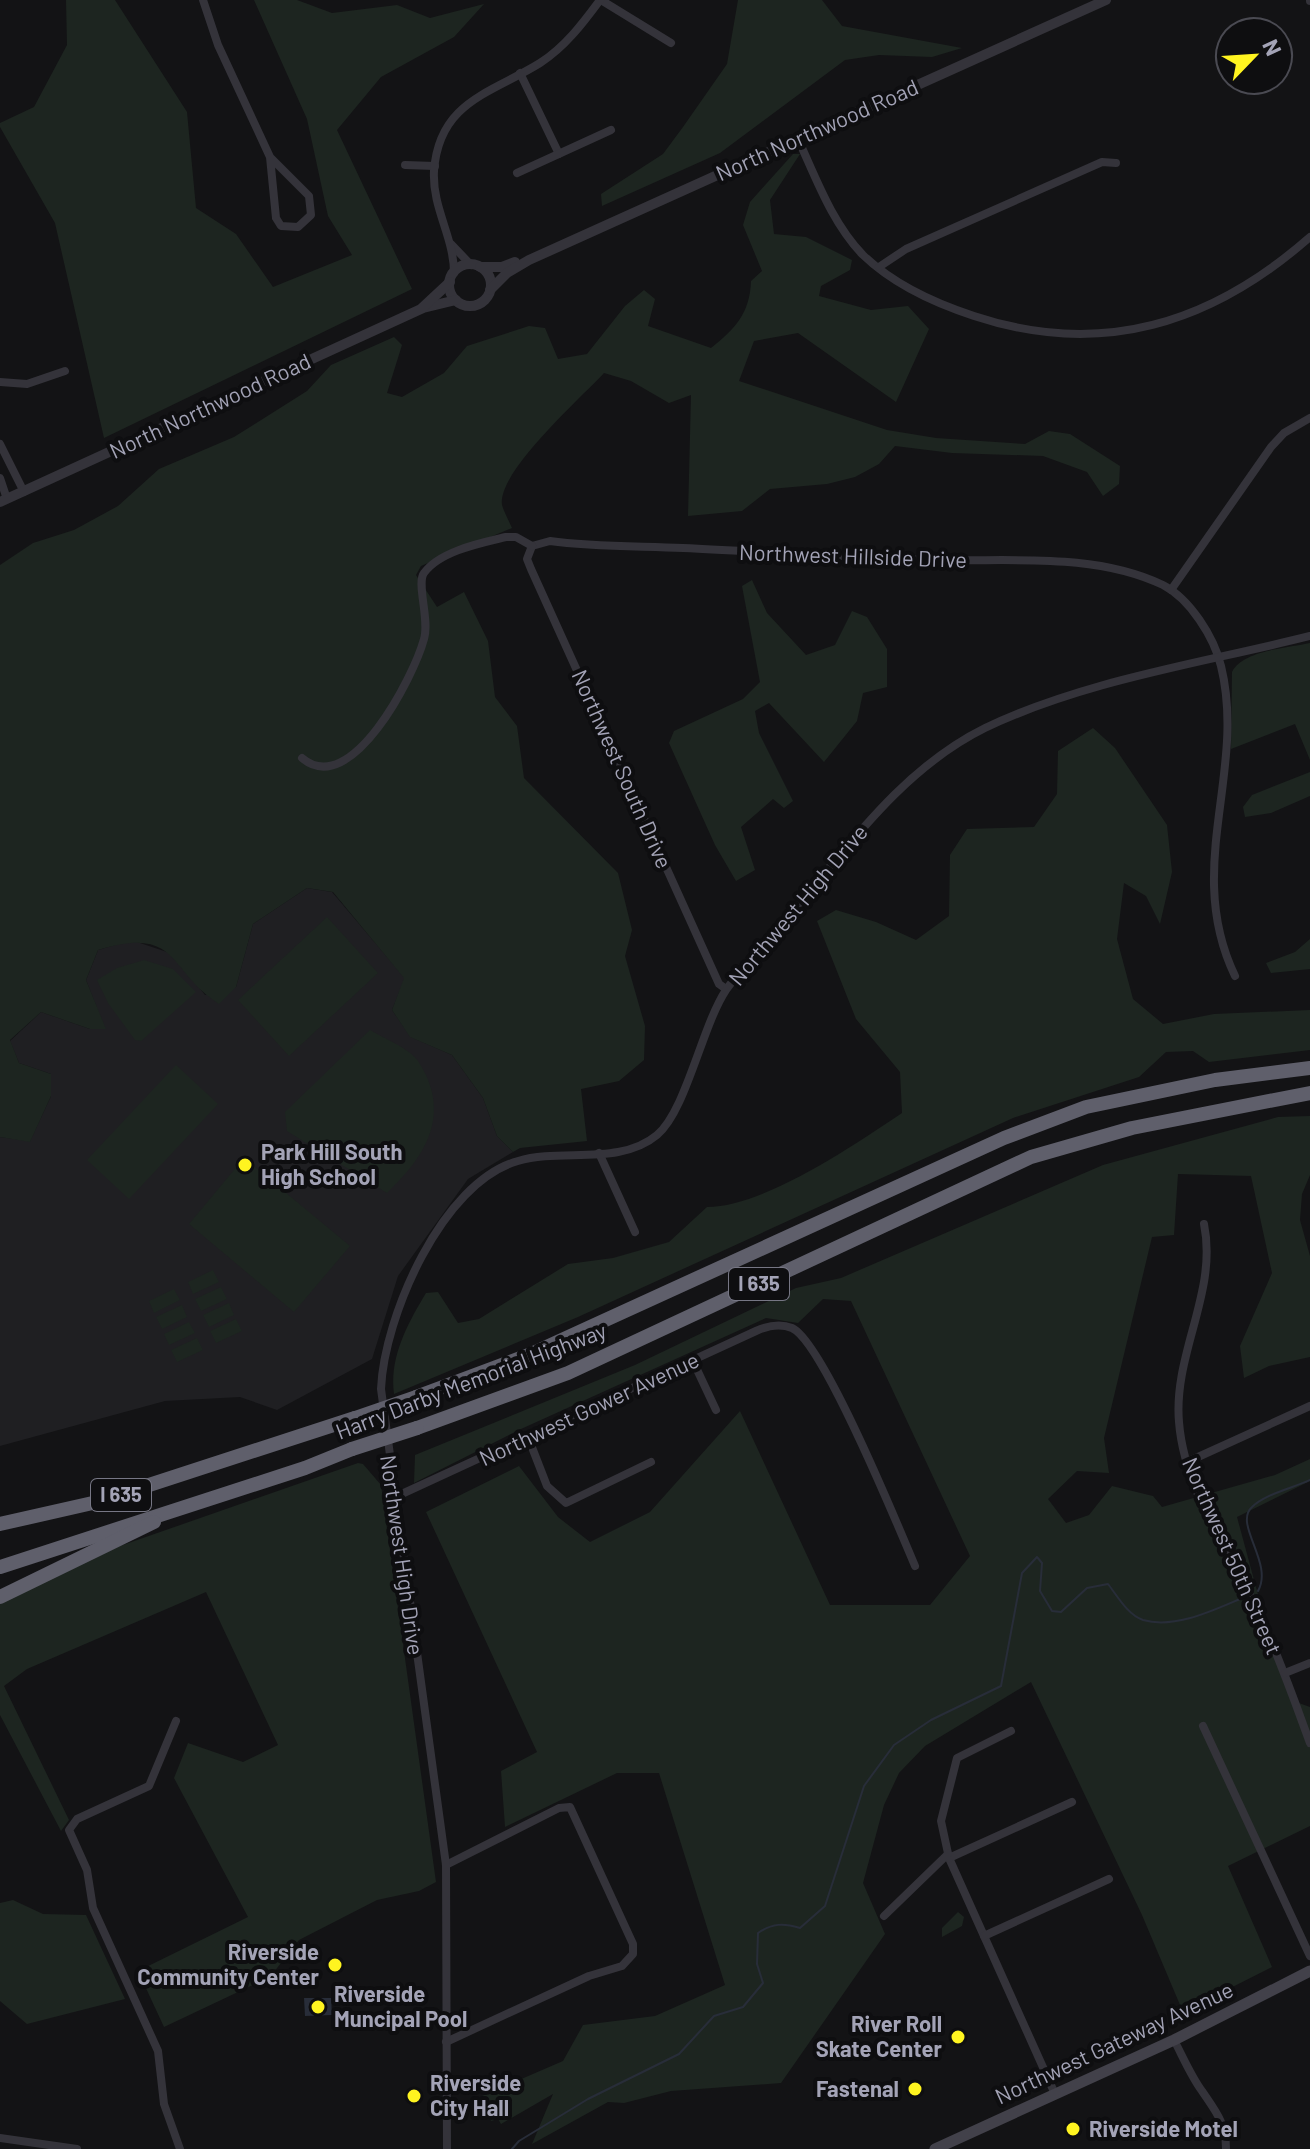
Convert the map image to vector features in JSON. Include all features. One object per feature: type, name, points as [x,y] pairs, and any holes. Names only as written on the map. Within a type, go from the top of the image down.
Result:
[{"type":"highway","name":"Harry Darby Memorial Highway","points":[[0,1522],[23,1520],[97,1502],[416,1397],[561,1341],[1004,1138],[1086,1107],[1215,1080],[1310,1068]]},
{"type":"highway","name":"Harry Darby Memorial Highway","points":[[0,1567],[305,1468],[568,1373],[1031,1157],[1132,1128],[1310,1093]]},
{"type":"highway","points":[[0,1597],[87,1558],[188,1504]]},
{"type":"main road","name":"Northwest Gateway Avenue","points":[[935,2149],[1174,2040],[1310,1971]]},
{"type":"street","points":[[203,0],[218,45],[270,157],[276,218],[281,226],[290,229],[305,224],[311,215],[309,196],[270,157]]},
{"type":"street","points":[[451,244],[489,277],[490,290],[486,299],[474,306],[456,300],[451,244],[437,206],[435,166],[440,145],[460,112],[491,86],[541,62],[561,46],[600,0],[671,43]]},
{"type":"street","name":"North Northwood Road","points":[[490,290],[507,273],[529,260],[1106,0]]},
{"type":"street","points":[[520,73],[559,154]]},
{"type":"street","points":[[517,173],[611,130]]},
{"type":"street","points":[[798,139],[843,229],[864,255],[936,303],[1014,329],[1093,336],[1148,327],[1218,302],[1247,286],[1310,237]]},
{"type":"street","points":[[879,267],[906,249],[1102,162],[1116,163]]},
{"type":"street","points":[[405,165],[435,166]]},
{"type":"street","name":"North Northwood Road","points":[[475,266],[502,267],[529,260]]},
{"type":"street","points":[[452,278],[475,266]]},
{"type":"street","name":"North Northwood Road","points":[[421,309],[452,278]]},
{"type":"street","name":"North Northwood Road","points":[[4,501],[421,309],[456,300]]},
{"type":"street","points":[[0,382],[27,384],[65,371]]},
{"type":"street","points":[[1235,976],[1219,937],[1212,899],[1226,724],[1219,659],[1197,617],[1171,590],[1271,447],[1284,433],[1310,418]]},
{"type":"street","points":[[0,444],[24,492]]},
{"type":"street","points":[[0,478],[4,501]]},
{"type":"street","name":"Northwest Hillside Drive","points":[[302,758],[312,766],[333,767],[352,756],[375,732],[425,637],[426,604],[420,585],[425,571],[449,556],[506,537],[525,540],[532,546],[550,541],[880,558],[1082,564],[1127,572],[1171,590]]},
{"type":"street","name":"Northwest South Drive","points":[[532,546],[527,559],[531,569],[719,984],[726,989]]},
{"type":"street","name":"Northwest High Drive","points":[[447,2149],[446,1865],[383,1423],[382,1360],[398,1304],[418,1262],[467,1194],[501,1168],[541,1157],[599,1153],[643,1144],[667,1126],[726,989],[892,796],[941,754],[983,729],[1032,709],[1310,636]]},
{"type":"street","points":[[599,1153],[635,1232]]},
{"type":"street","name":"Northwest 50th Street","points":[[1204,1224],[1208,1267],[1179,1395],[1178,1422],[1187,1462],[1285,1673],[1310,1743]]},
{"type":"street","name":"Northwest Gower Avenue","points":[[393,1498],[763,1328],[787,1327],[801,1334],[825,1368],[915,1566]]},
{"type":"street","points":[[692,1359],[716,1410]]},
{"type":"street","points":[[1187,1462],[1310,1406]]},
{"type":"street","points":[[528,1437],[547,1486],[566,1503],[651,1462]]},
{"type":"street","points":[[1285,1673],[1310,1663]]},
{"type":"street","points":[[176,1721],[149,1786],[77,1819],[70,1826],[70,1835],[87,1870],[90,1895],[158,2051],[164,2104],[180,2149]]},
{"type":"street","points":[[1203,1726],[1310,1956]]},
{"type":"street","points":[[1011,1731],[961,1754],[955,1762],[941,1821],[948,1856],[1055,2094]]},
{"type":"street","points":[[884,1916],[948,1856],[1072,1802]]},
{"type":"street","points":[[446,1865],[458,1862],[498,1836],[559,1808],[570,1807],[633,1944],[630,1960],[446,2042]]},
{"type":"street","points":[[984,1936],[1109,1879]]},
{"type":"street","points":[[1174,2040],[1202,2092],[1217,2109],[1226,2131],[1226,2149]]},
{"type":"street","points":[[0,2138],[77,2149]]},
{"type":"shaded area","points":[[66,0],[115,0],[187,112],[196,208],[236,234],[273,287],[352,255],[328,216],[307,119],[254,0],[297,0],[332,13],[397,5],[430,18],[484,4],[454,37],[381,77],[337,130],[412,289],[104,438],[55,223],[0,127],[0,123],[34,107],[67,45]]},
{"type":"shaded area","points":[[738,0],[822,0],[842,26],[962,48],[932,57],[879,55],[845,60],[720,153],[602,206],[601,194],[663,154],[727,64]]},
{"type":"shaded area","points":[[793,154],[800,154],[770,200],[774,234],[806,237],[852,260],[850,270],[821,286],[819,296],[871,310],[908,306],[929,329],[896,402],[798,333],[754,341],[739,381],[887,430],[936,438],[1025,444],[1049,431],[1070,434],[1120,466],[1119,484],[1103,496],[1087,472],[1043,456],[952,453],[895,446],[879,464],[855,477],[827,484],[770,489],[742,511],[688,516],[691,395],[669,403],[631,381],[604,373],[542,436],[513,474],[504,491],[502,505],[512,528],[421,566],[416,575],[437,607],[464,592],[488,641],[495,697],[517,726],[524,778],[618,873],[632,930],[625,956],[645,1026],[644,1060],[619,1081],[581,1089],[587,1141],[520,1148],[513,1152],[497,1136],[483,1098],[452,1055],[410,1037],[392,1010],[404,978],[333,892],[307,888],[253,924],[236,987],[219,1004],[159,947],[144,943],[98,950],[86,980],[106,1029],[90,1029],[41,1012],[10,1040],[19,1063],[51,1074],[51,1096],[30,1142],[0,1137],[0,565],[33,543],[74,530],[118,506],[159,469],[234,437],[307,391],[331,365],[394,337],[402,345],[387,393],[402,397],[444,373],[467,346],[529,326],[545,328],[558,359],[587,354],[625,306],[644,290],[655,299],[648,326],[711,348],[740,319],[748,302],[751,281],[762,271],[743,225],[750,202]]},
{"type":"shaded area","points":[[752,580],[767,613],[806,655],[835,645],[852,611],[867,617],[887,649],[887,687],[863,693],[857,721],[824,762],[769,703],[755,711],[759,733],[793,801],[784,808],[773,799],[741,827],[755,870],[736,881],[715,845],[669,743],[674,731],[743,699],[760,682],[742,586]]},
{"type":"shaded area","points":[[1310,643],[1310,760],[1295,724],[1231,749],[1232,672],[1256,654]]},
{"type":"shaded area","points":[[1093,728],[1115,748],[1167,825],[1172,872],[1160,924],[1146,896],[1124,883],[1117,939],[1133,999],[1163,1024],[1214,1014],[1310,1010],[1310,1050],[1209,1062],[1193,1051],[1166,1052],[1139,1077],[1013,1118],[578,1317],[394,1394],[397,1354],[426,1293],[438,1292],[458,1323],[479,1319],[568,1264],[613,1258],[669,1242],[707,1207],[755,1197],[781,1186],[834,1157],[902,1113],[900,1072],[856,1019],[817,921],[836,910],[876,922],[916,940],[949,916],[950,855],[967,829],[1034,827],[1057,794],[1058,751]]},
{"type":"shaded area","points":[[1310,772],[1310,796],[1271,813],[1245,817],[1243,807],[1252,795]]},
{"type":"shaded area","name":"Park Hill South High School","points":[[307,888],[332,892],[405,978],[392,1010],[411,1037],[452,1055],[483,1098],[497,1136],[513,1152],[468,1179],[398,1276],[372,1359],[277,1410],[240,1397],[165,1401],[0,1446],[0,1137],[30,1141],[51,1096],[51,1074],[19,1063],[10,1041],[41,1012],[90,1029],[105,1029],[86,980],[98,950],[131,940],[173,954],[205,995],[236,987],[253,924]]},
{"type":"shaded area","points":[[327,917],[378,973],[289,1056],[238,1000]]},
{"type":"shaded area","points":[[1310,939],[1310,969],[1271,973],[1266,963],[1295,952]]},
{"type":"shaded area","points":[[144,960],[173,969],[196,992],[141,1041],[135,1040],[108,1003],[97,980],[117,968]]},
{"type":"shaded area","points":[[370,1030],[414,1056],[428,1080],[433,1098],[434,1116],[423,1148],[414,1164],[387,1193],[287,1131],[285,1112]]},
{"type":"shaded area","points":[[176,1065],[218,1104],[129,1199],[87,1160]]},
{"type":"shaded area","points":[[1310,1116],[1310,1175],[1302,1194],[1300,1220],[1310,1256],[1310,1357],[1269,1366],[1244,1378],[1240,1346],[1272,1273],[1251,1176],[1178,1174],[1174,1235],[1152,1237],[1104,1438],[1109,1473],[1077,1471],[1048,1499],[1066,1523],[1089,1515],[1112,1486],[1153,1496],[1162,1507],[1275,1475],[1310,1459],[1310,1481],[1237,1517],[1270,1639],[1296,1702],[1310,1707],[1310,1826],[1228,1866],[1272,1967],[1183,2012],[1142,1915],[1031,1682],[925,1746],[899,1773],[884,1805],[863,1883],[885,1934],[781,2083],[671,2091],[624,2103],[608,2102],[532,2144],[553,2094],[501,2124],[498,2119],[491,2121],[482,2096],[563,2061],[583,2025],[655,2016],[725,1985],[659,1773],[617,1773],[505,1827],[501,1771],[537,1752],[426,1512],[519,1466],[558,1517],[590,1542],[650,1512],[740,1411],[830,1605],[930,1605],[970,1556],[851,1301],[823,1299],[798,1323],[766,1318],[521,1429],[414,1483],[415,1455],[635,1365],[796,1288],[841,1278],[1103,1165],[1278,1117]]},
{"type":"shaded area","points":[[244,1158],[350,1246],[294,1312],[189,1224]]},
{"type":"shaded area","points":[[213,1270],[219,1282],[193,1294],[188,1282]]},
{"type":"shaded area","points":[[221,1287],[227,1299],[201,1311],[195,1299]]},
{"type":"shaded area","points":[[174,1289],[180,1300],[154,1313],[149,1301]]},
{"type":"shaded area","points":[[229,1303],[234,1315],[209,1327],[203,1315]]},
{"type":"shaded area","points":[[182,1305],[187,1317],[162,1329],[156,1317]]},
{"type":"shaded area","points":[[236,1319],[242,1331],[216,1343],[210,1331]]},
{"type":"shaded area","points":[[189,1322],[195,1333],[169,1345],[164,1334]]},
{"type":"shaded area","points":[[197,1338],[203,1350],[177,1362],[171,1350]]},
{"type":"shaded area","points":[[358,1463],[363,1464],[381,1485],[436,1882],[419,1891],[377,1900],[299,1940],[270,1977],[164,2027],[138,1971],[248,1917],[174,1778],[188,1743],[243,1762],[278,1745],[206,1592],[27,1669],[4,1686],[69,1820],[61,1831],[0,1715],[0,1600],[120,1546]]},
{"type":"shaded area","points":[[13,1900],[43,1914],[86,1915],[125,1999],[27,2024],[0,2001],[0,1903]]},
{"type":"shaded area","points":[[958,1912],[964,1917],[962,1926],[942,1937],[942,1928]]},
{"type":"water","name":"Riverside Muncipal Pool","points":[[304,1998],[331,1998],[332,2015],[305,2016]]},
{"type":"waterway","points":[[1258,1591],[1262,1580],[1261,1568],[1247,1514],[1264,1498],[1310,1480]]},
{"type":"waterway","points":[[512,2149],[519,2141],[588,2099],[679,2054],[714,2016],[743,2007],[763,1983],[757,1964],[758,1933],[778,1925],[800,1928],[825,1906],[864,1786],[894,1745],[931,1720],[1001,1686],[1022,1573],[1037,1557],[1042,1563],[1040,1591],[1052,1611],[1061,1612],[1087,1588],[1108,1584],[1133,1614],[1155,1622],[1193,1617],[1240,1599]]},
{"type":"place","name":"Park Hill South High School","points":[[245,1165]]},
{"type":"place","name":"Riverside Community Center","points":[[335,1965]]},
{"type":"place","name":"Riverside Muncipal Pool","points":[[318,2007]]},
{"type":"place","name":"River Roll Skate Center","points":[[958,2037]]},
{"type":"place","name":"Fastenal","points":[[915,2089]]},
{"type":"place","name":"Riverside City Hall","points":[[414,2096]]},
{"type":"place","name":"Riverside Motel","points":[[1073,2129]]}]
